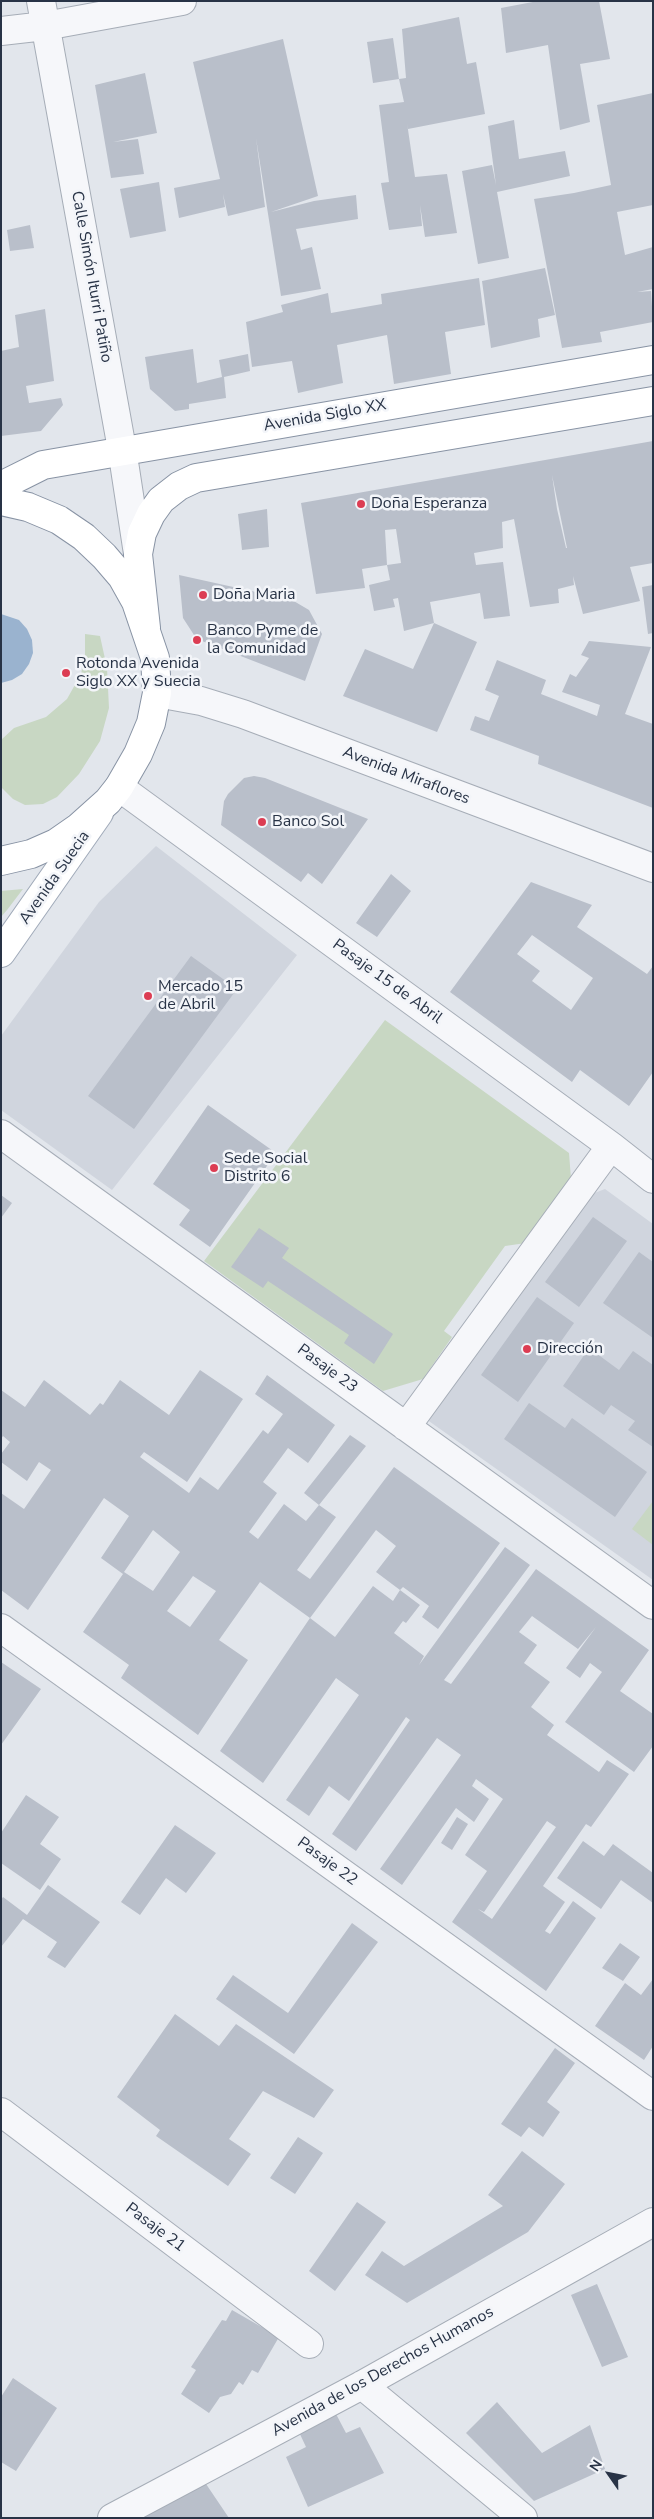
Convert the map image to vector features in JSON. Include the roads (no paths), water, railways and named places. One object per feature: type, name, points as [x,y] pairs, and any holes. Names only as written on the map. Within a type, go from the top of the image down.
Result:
[{"type":"main road","name":"Avenida Siglo XX","points":[[1,486],[43,464],[122,449],[653,360]]},
{"type":"main road","points":[[146,628],[138,554],[142,533],[151,514],[161,500],[179,486],[196,478],[653,401]]},
{"type":"main road","points":[[1,501],[36,510],[58,520],[84,537],[122,577],[136,602],[146,628],[155,658],[157,693],[151,723],[138,754],[114,794],[79,828],[56,843],[30,854],[1,862]]},
{"type":"main road","name":"Avenida Suecia","points":[[1,953],[114,794]]},
{"type":"street","points":[[1,31],[43,14],[182,1]]},
{"type":"street","name":"Calle Simón Iturri Patiño","points":[[43,14],[122,449],[138,554]]},
{"type":"street","name":"Avenida Miraflores","points":[[157,693],[201,701],[243,714],[653,868]]},
{"type":"street","name":"Pasaje 15 de Abril","points":[[114,794],[611,1146],[653,1179]]},
{"type":"street","name":"Pasaje 23","points":[[1,1134],[653,1605]]},
{"type":"street","points":[[406,1426],[611,1146]]},
{"type":"street","name":"Pasaje 22","points":[[1,1628],[653,2096]]},
{"type":"street","name":"Pasaje 21","points":[[1,2112],[309,2344]]},
{"type":"street","name":"Avenida de los Derechos Humanos","points":[[112,2518],[362,2385],[653,2222]]},
{"type":"street","points":[[362,2385],[523,2518]]},
{"type":"water","points":[[1,614],[19,620],[27,629],[32,640],[33,653],[29,664],[22,674],[12,680],[1,683]]},
{"type":"place","name":"Doña Esperanza","points":[[361,504]]},
{"type":"place","name":"Doña Maria","points":[[203,595]]},
{"type":"place","name":"Banco Pyme de la Comunidad","points":[[197,640]]},
{"type":"place","name":"Rotonda Avenida Siglo XX y Suecia","points":[[66,673]]},
{"type":"place","name":"Banco Sol","points":[[262,822]]},
{"type":"place","name":"Mercado 15 de Abril","points":[[148,996]]},
{"type":"place","name":"Sede Social Distrito 6","points":[[214,1168]]},
{"type":"place","name":"Dirección","points":[[527,1349]]}]
